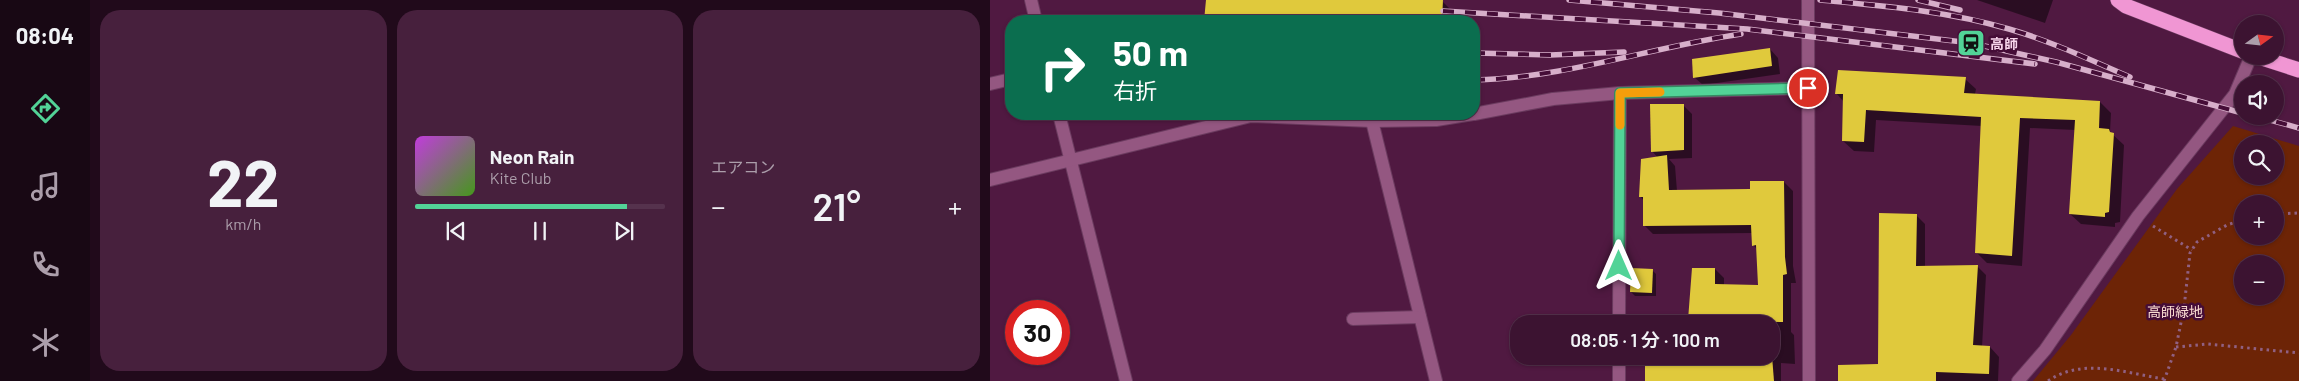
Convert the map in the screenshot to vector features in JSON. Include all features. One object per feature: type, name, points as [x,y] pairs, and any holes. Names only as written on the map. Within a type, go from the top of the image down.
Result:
[{"type":"highway","points":[[2118,0],[2126,6],[2234,48]]},
{"type":"highway","points":[[2284,65],[2299,70]]},
{"type":"street","points":[[1031,0],[1035,15]]},
{"type":"street","points":[[1808,0],[1809,381]]},
{"type":"street","points":[[2018,381],[2045,350],[2138,216],[2235,94],[2247,65]]},
{"type":"street","points":[[990,84],[1005,80]]},
{"type":"street","points":[[1480,113],[1553,99],[1620,93],[1808,88]]},
{"type":"street","points":[[1619,315],[1620,93]]},
{"type":"street","points":[[1061,120],[1126,381]]},
{"type":"street","points":[[990,180],[1235,120]]},
{"type":"street","points":[[1348,120],[1436,120]]},
{"type":"street","points":[[1372,121],[1436,381]]},
{"type":"street","points":[[1353,319],[1420,317]]},
{"type":"street","points":[[1618,381],[1619,365]]},
{"type":"path","points":[[2284,214],[2299,213]]},
{"type":"path","points":[[2138,216],[2192,250]]},
{"type":"path","points":[[2048,381],[2064,371],[2095,368],[2164,380],[2176,347],[2184,308],[2186,272],[2192,250],[2197,242],[2234,223]]},
{"type":"path","points":[[2176,347],[2208,344],[2299,353]]},
{"type":"green space","name":"高師緑地","points":[[2233,126],[2263,135],[2234,135],[2234,185],[2284,185],[2284,141],[2299,146],[2299,381],[2033,381],[2071,335],[2177,189]]},
{"type":"building","points":[[1206,0],[1443,0],[1442,15],[1205,15]]},
{"type":"building","points":[[1770,48],[1772,66],[1693,78],[1692,59]]},
{"type":"building","points":[[1838,70],[1966,77],[1964,93],[2100,101],[2099,128],[2109,129],[2110,132],[2114,133],[2109,212],[2105,213],[2105,217],[2069,214],[2075,120],[2020,118],[2012,256],[1975,253],[1981,117],[1866,110],[1864,142],[1842,141],[1843,94],[1835,94]]},
{"type":"building","points":[[1650,104],[1684,104],[1684,150],[1651,152]]},
{"type":"building","points":[[1667,155],[1669,190],[1750,189],[1750,181],[1784,181],[1787,274],[1783,275],[1783,322],[1780,322],[1780,315],[1688,315],[1692,268],[1715,268],[1715,284],[1758,285],[1756,245],[1752,246],[1751,225],[1643,226],[1643,197],[1639,197],[1641,159]]},
{"type":"building","points":[[1879,213],[1917,214],[1916,266],[1978,265],[1973,345],[1990,346],[1989,374],[1936,372],[1936,381],[1838,381],[1838,365],[1878,364]]},
{"type":"building","points":[[1631,268],[1653,269],[1652,293],[1630,292]]},
{"type":"building","points":[[1645,365],[1773,365],[1774,381],[1645,381]]},
{"type":"railway","points":[[1569,0],[1719,13],[1971,43],[2056,62],[2234,111]]},
{"type":"railway","points":[[1820,0],[1916,10],[1986,23],[2040,39],[2130,77]]},
{"type":"railway","points":[[1918,0],[1960,10]]},
{"type":"railway","points":[[1443,11],[1747,29],[2035,64]]},
{"type":"railway","points":[[1480,80],[1542,74],[1741,34]]},
{"type":"railway","points":[[1480,53],[1550,55],[1624,52]]},
{"type":"railway","points":[[2284,124],[2299,128]]},
{"type":"slow traffic","points":[[1620,125],[1620,93],[1660,92]]},
{"type":"place","name":"高師","points":[[1971,43]]},
{"type":"route","points":[[1619,266],[1620,93],[1808,88]]}]
